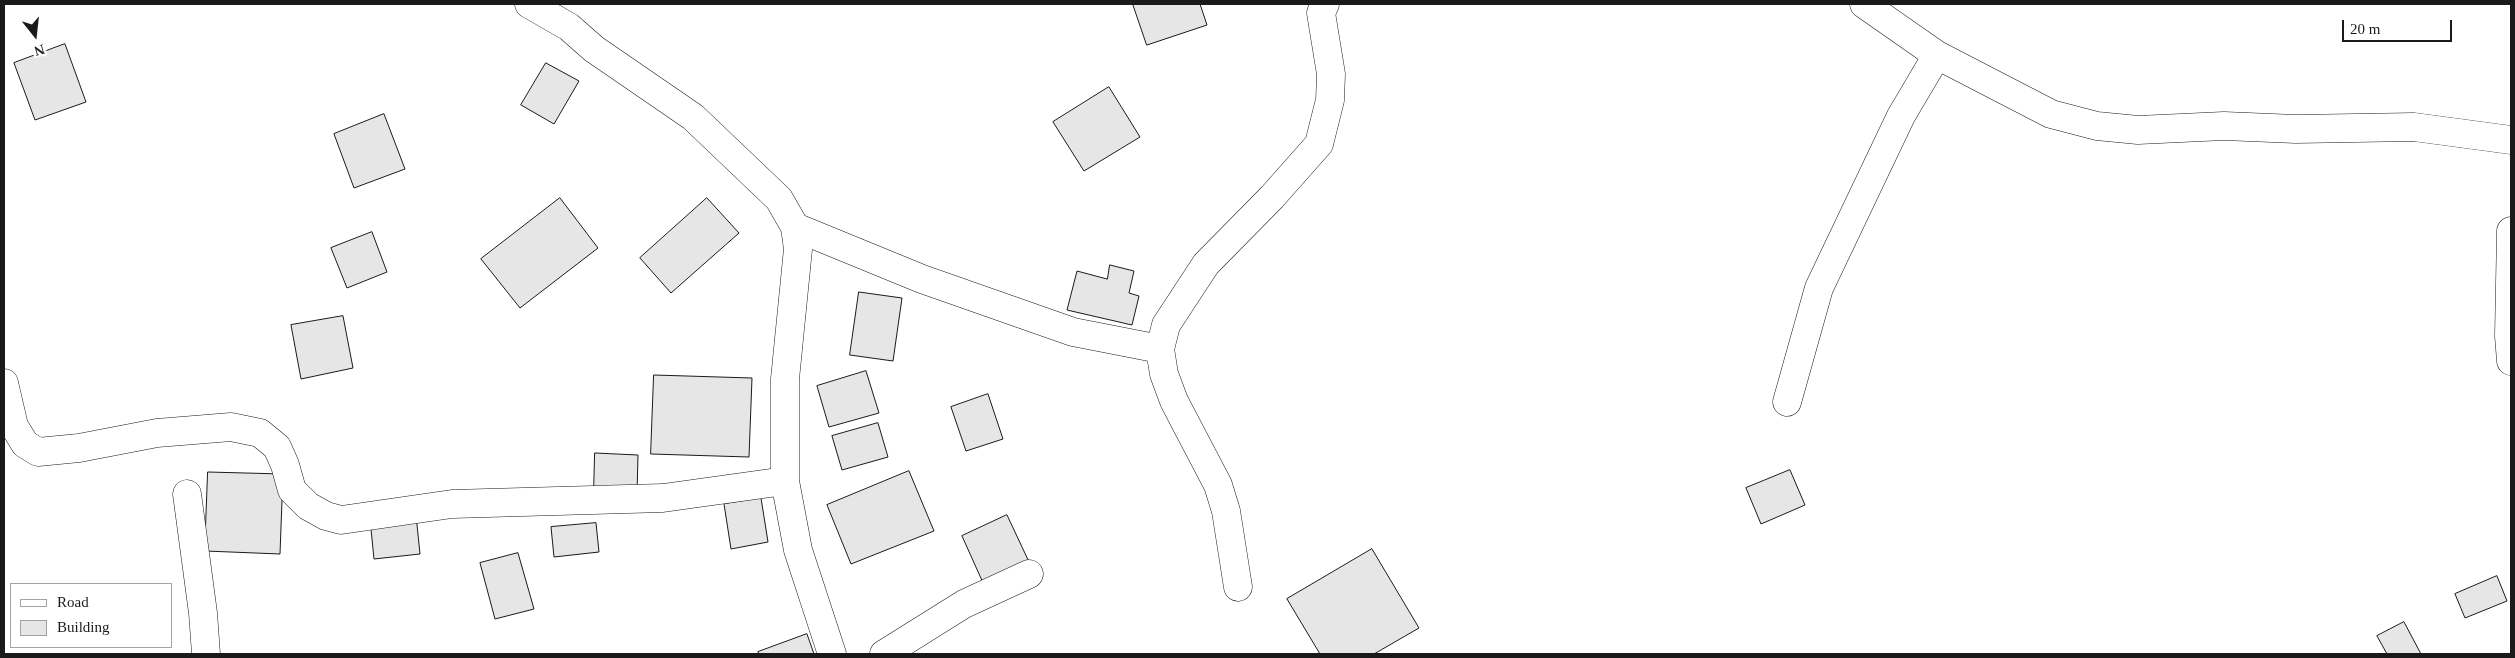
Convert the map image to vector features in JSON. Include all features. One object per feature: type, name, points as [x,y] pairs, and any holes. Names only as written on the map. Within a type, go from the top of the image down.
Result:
[{"type":"street","points":[[529,4],[569,27],[594,49],[693,117],[779,199],[795,227],[798,249],[785,379],[785,481],[798,550],[832,654]]},
{"type":"street","points":[[1238,586],[1226,511],[1218,485],[1174,400],[1164,374],[1160,349],[1166,325],[1206,264],[1319,144],[1330,100],[1331,74],[1320,13],[1325,4]]},
{"type":"street","points":[[1864,4],[1938,55],[2051,114],[2097,126],[2138,130],[2224,126],[2296,129],[2414,127],[2511,140]]},
{"type":"street","points":[[1788,402],[1819,288],[1901,116],[1938,55]]},
{"type":"street","points":[[795,227],[922,279],[1073,332],[1160,349]]},
{"type":"street","points":[[2511,231],[2509,336],[2511,361]]},
{"type":"street","points":[[4,383],[14,426],[25,444],[38,452],[79,448],[157,433],[232,427],[260,433],[277,447],[285,465],[292,490],[308,506],[326,516],[341,520],[452,504],[663,498],[785,481]]},
{"type":"street","points":[[187,494],[203,613],[206,654]]},
{"type":"street","points":[[884,654],[964,604],[1029,574]]},
{"type":"building","points":[[1133,4],[1200,4],[1207,25],[1147,45]]},
{"type":"building","points":[[65,44],[86,102],[35,120],[14,63]]},
{"type":"building","points":[[546,63],[579,81],[554,124],[521,105]]},
{"type":"building","points":[[1109,87],[1140,137],[1084,171],[1053,122]]},
{"type":"building","points":[[384,114],[405,169],[354,188],[334,134]]},
{"type":"building","points":[[560,198],[598,248],[520,308],[481,259]]},
{"type":"building","points":[[707,198],[739,233],[671,293],[640,258]]},
{"type":"building","points":[[372,232],[387,272],[347,288],[331,248]]},
{"type":"building","points":[[1110,265],[1134,271],[1129,293],[1139,296],[1132,325],[1067,310],[1077,271],[1107,279]]},
{"type":"building","points":[[859,292],[902,298],[893,361],[850,355]]},
{"type":"building","points":[[343,316],[353,368],[301,379],[291,325]]},
{"type":"building","points":[[866,371],[879,413],[829,427],[817,386]]},
{"type":"building","points":[[654,375],[752,378],[749,457],[651,454]]},
{"type":"building","points":[[988,394],[1003,439],[966,451],[951,407]]},
{"type":"building","points":[[878,423],[888,457],[842,470],[832,436]]},
{"type":"building","points":[[595,453],[638,455],[637,494],[594,492]]},
{"type":"building","points":[[1790,470],[1805,505],[1761,524],[1746,488]]},
{"type":"building","points":[[909,471],[934,531],[851,564],[827,505]]},
{"type":"building","points":[[208,472],[283,474],[280,554],[205,551]]},
{"type":"building","points":[[761,498],[768,542],[731,549],[724,504]]},
{"type":"building","points":[[416,515],[420,554],[374,559],[370,519]]},
{"type":"building","points":[[1007,515],[1030,564],[984,585],[962,536]]},
{"type":"building","points":[[596,523],[599,552],[554,557],[551,527]]},
{"type":"building","points":[[1372,549],[1419,628],[1374,654],[1320,654],[1287,599]]},
{"type":"building","points":[[518,553],[534,609],[495,619],[480,563]]},
{"type":"building","points":[[2497,576],[2507,601],[2465,618],[2455,594]]},
{"type":"building","points":[[2404,622],[2421,654],[2387,654],[2377,636]]},
{"type":"building","points":[[807,634],[814,654],[759,654],[758,652]]}]
